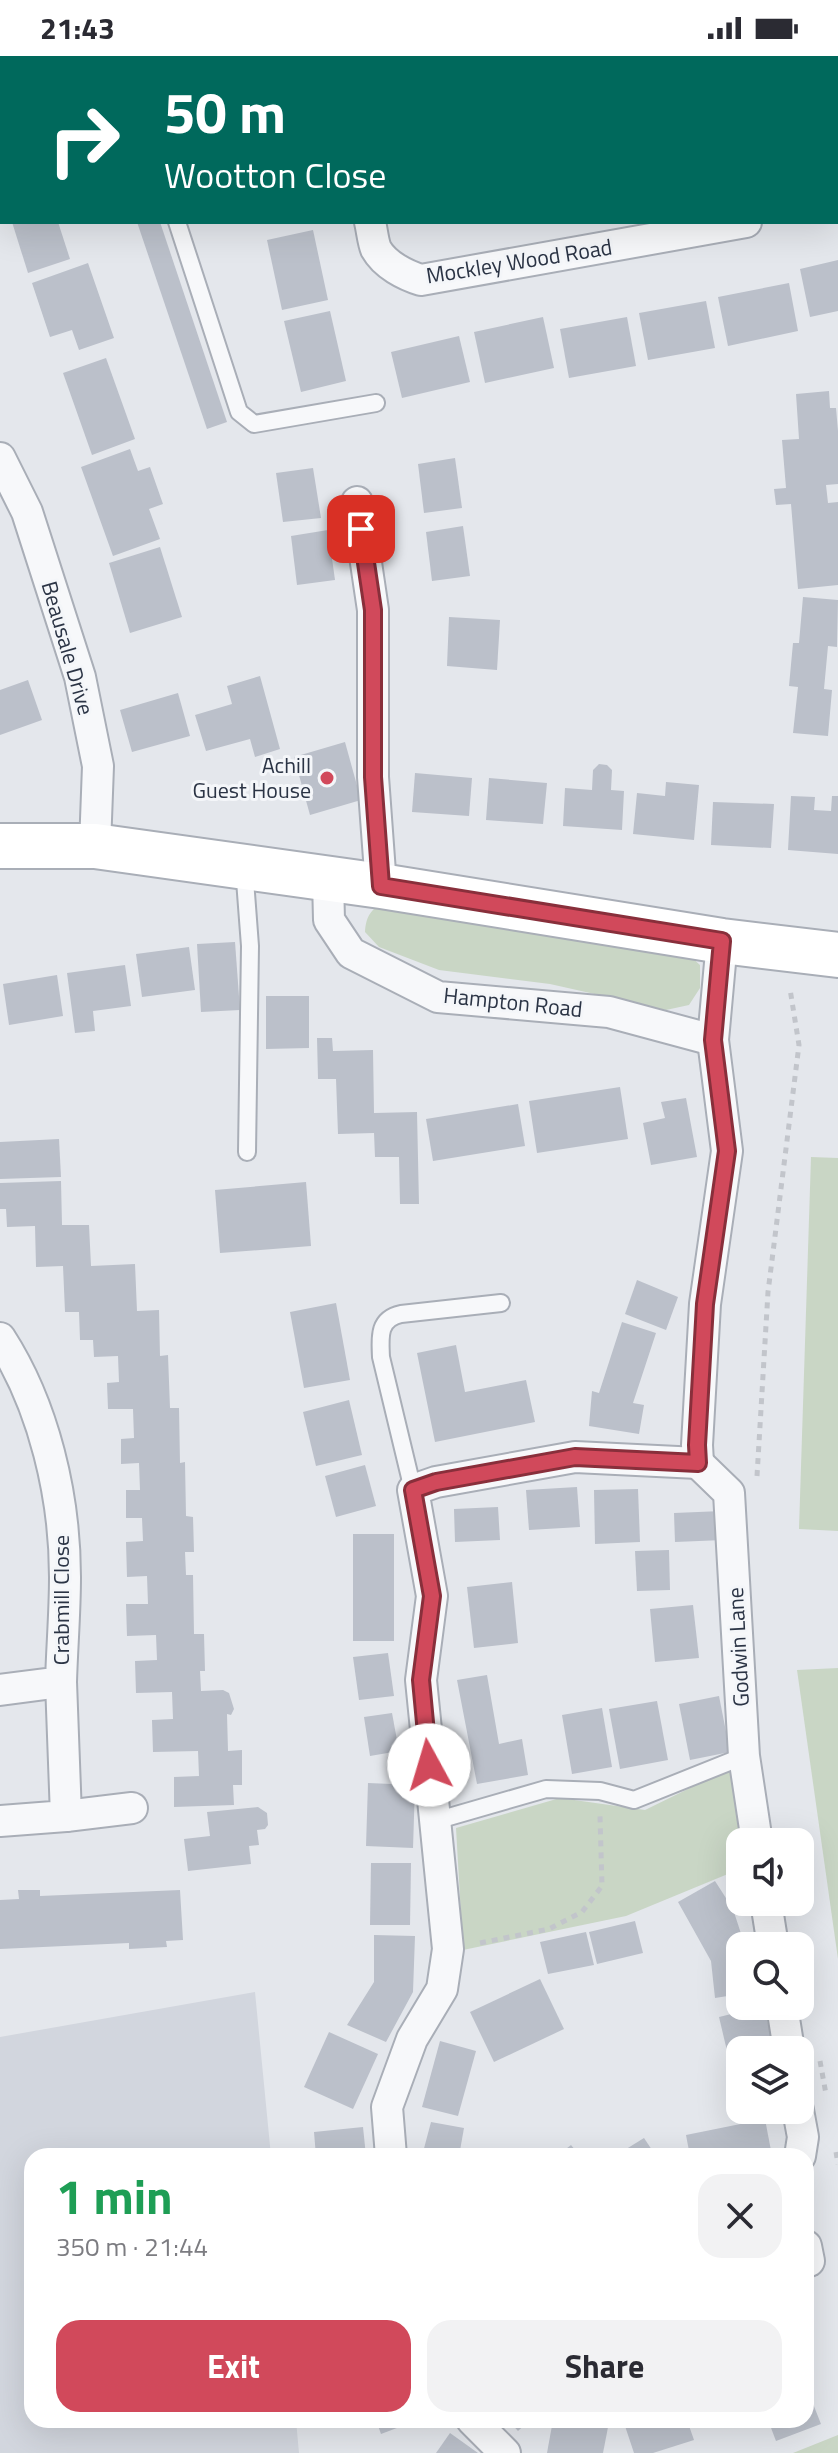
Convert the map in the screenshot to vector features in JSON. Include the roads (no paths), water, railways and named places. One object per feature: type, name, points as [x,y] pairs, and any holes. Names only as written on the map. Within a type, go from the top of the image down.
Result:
[{"type":"street","name":"Mockley Wood Road","points":[[370,224],[377,250],[392,266],[421,280],[735,224]]},
{"type":"street","name":"Beausale Drive","points":[[0,458],[27,512],[80,677],[98,766],[95,846]]},
{"type":"street","points":[[357,502],[373,610],[373,777],[381,886]]},
{"type":"street","points":[[0,846],[95,846],[381,886],[722,941],[838,955]]},
{"type":"street","name":"Hampton Road","points":[[328,879],[329,920],[351,953],[438,997],[609,1012],[713,1040]]},
{"type":"street","points":[[390,2148],[387,2107],[412,2039],[442,1989],[448,1949],[421,1680],[432,1596],[413,1490],[436,1482],[575,1457],[698,1463],[705,1304],[727,1151],[713,1040],[722,941]]},
{"type":"street","name":"Crabmill Close","points":[[0,1338],[19,1370],[30,1397],[47,1446],[59,1504],[65,1575],[61,1682],[66,1816]]},
{"type":"street","name":"Godwin Lane","points":[[698,1463],[729,1493],[744,1756],[755,1828]]},
{"type":"street","name":"Crabmill Close","points":[[0,1690],[61,1682]]},
{"type":"street","points":[[0,1821],[132,1808]]},
{"type":"street","points":[[801,2124],[801,2148]]},
{"type":"street","points":[[480,2428],[505,2453]]},
{"type":"lane","points":[[178,224],[239,412],[254,424],[376,403]]},
{"type":"lane","points":[[244,866],[250,946],[247,1152]]},
{"type":"lane","points":[[413,1490],[381,1357],[383,1325],[386,1320],[401,1314],[501,1303]]},
{"type":"lane","points":[[435,1821],[546,1789],[600,1791],[634,1800],[744,1756]]},
{"type":"place","name":"Achill Guest House","points":[[327,778]]}]
